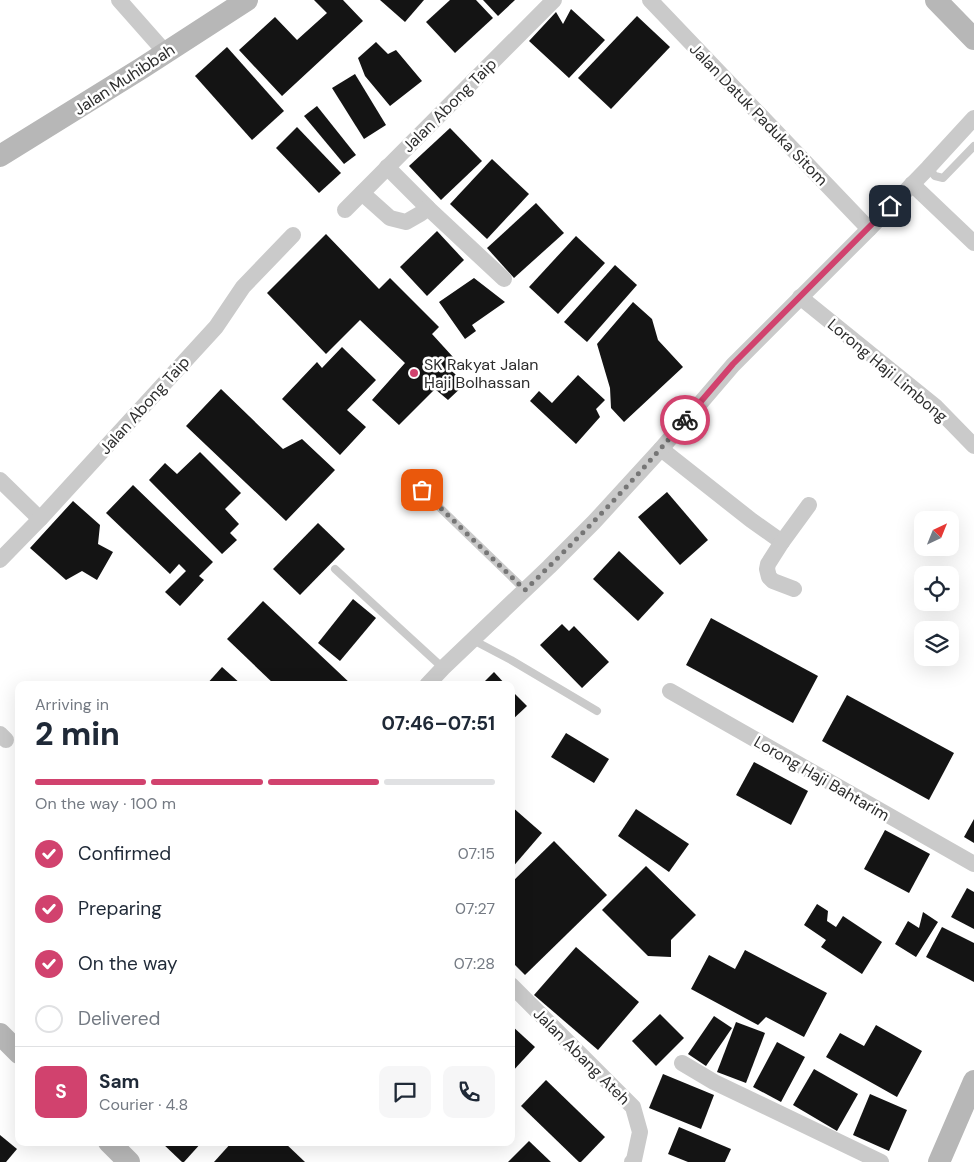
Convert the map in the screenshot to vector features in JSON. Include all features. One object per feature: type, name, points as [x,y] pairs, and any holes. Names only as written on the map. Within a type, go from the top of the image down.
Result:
[{"type":"main road","name":"Jalan Muhibbah","points":[[0,156],[247,0]]},
{"type":"main road","points":[[936,0],[974,40]]},
{"type":"main road","points":[[0,1034],[15,1049]]},
{"type":"main road","points":[[939,1162],[974,1081]]},
{"type":"main road","points":[[113,1146],[129,1162]]},
{"type":"street","points":[[119,0],[165,52]]},
{"type":"street","name":"Jalan Abong Taip","points":[[345,210],[554,0]]},
{"type":"street","name":"Jalan Datuk Paduka Sitom","points":[[650,0],[869,229]]},
{"type":"street","points":[[431,681],[594,522],[661,449],[733,364],[869,229],[974,118]]},
{"type":"street","points":[[387,168],[504,279]]},
{"type":"street","points":[[912,184],[974,243]]},
{"type":"street","points":[[362,192],[390,218],[406,222],[428,208]]},
{"type":"street","name":"Jalan Abong Taip","points":[[0,560],[216,327],[243,287],[292,235]]},
{"type":"street","name":"Lorong Haji Limbong","points":[[800,297],[936,407],[974,446]]},
{"type":"street","points":[[661,449],[782,542]]},
{"type":"street","points":[[0,480],[40,519]]},
{"type":"street","points":[[794,589],[773,581],[767,572],[768,564],[809,505]]},
{"type":"street","name":"Lorong Haji Bahtarim","points":[[670,692],[974,864]]},
{"type":"street","name":"Jalan Abang Ateh","points":[[515,989],[633,1107],[640,1132],[632,1162]]},
{"type":"street","points":[[682,1063],[714,1082],[881,1162]]},
{"type":"lane","points":[[928,168],[935,176],[943,178],[974,146]]},
{"type":"lane","points":[[409,478],[525,590]]},
{"type":"lane","points":[[335,569],[443,668]]},
{"type":"lane","points":[[473,640],[597,711]]},
{"type":"building","points":[[314,0],[343,0],[363,21],[282,96],[239,50],[275,17],[297,40],[327,13]]},
{"type":"building","points":[[380,0],[424,0],[405,22]]},
{"type":"building","points":[[450,0],[476,0],[493,18],[455,53],[426,22]]},
{"type":"building","points":[[483,0],[515,0],[498,16]]},
{"type":"building","points":[[571,9],[605,40],[569,78],[529,41],[556,12],[563,24]]},
{"type":"building","points":[[637,16],[670,47],[611,109],[578,78]]},
{"type":"building","points":[[376,42],[388,54],[396,50],[422,81],[390,106],[365,76],[358,58]]},
{"type":"building","points":[[227,47],[284,111],[252,140],[195,76]]},
{"type":"building","points":[[355,74],[386,125],[364,139],[332,88]]},
{"type":"building","points":[[317,106],[356,155],[344,164],[304,116]]},
{"type":"building","points":[[297,127],[341,173],[319,193],[276,148]]},
{"type":"building","points":[[450,128],[482,161],[441,200],[409,166]]},
{"type":"building","points":[[492,159],[529,194],[487,239],[450,204]]},
{"type":"building","points":[[536,203],[564,233],[514,278],[487,248]]},
{"type":"building","points":[[437,231],[464,260],[427,296],[400,267]]},
{"type":"building","points":[[326,234],[379,289],[390,278],[439,327],[432,334],[453,357],[446,365],[465,384],[448,400],[435,389],[399,425],[372,400],[405,363],[360,320],[326,354],[267,293]]},
{"type":"building","points":[[576,236],[605,263],[558,314],[529,287]]},
{"type":"building","points":[[615,265],[637,285],[587,342],[564,322]]},
{"type":"building","points":[[474,278],[505,302],[472,325],[476,331],[465,339],[439,302]]},
{"type":"building","points":[[633,302],[652,319],[658,340],[683,367],[624,422],[611,408],[610,388],[597,344]]},
{"type":"building","points":[[342,347],[376,380],[347,410],[366,427],[340,455],[282,399],[317,362],[322,368]]},
{"type":"building","points":[[578,375],[605,400],[596,409],[600,417],[576,444],[530,401],[539,391],[552,403]]},
{"type":"building","points":[[221,389],[283,449],[302,439],[335,470],[286,521],[186,426]]},
{"type":"building","points":[[200,452],[241,493],[225,509],[239,524],[230,533],[237,540],[222,554],[149,480],[165,463],[177,474]]},
{"type":"building","points":[[133,485],[213,562],[199,576],[204,580],[180,606],[165,592],[186,571],[179,564],[170,574],[106,513]]},
{"type":"building","points":[[667,492],[708,540],[680,565],[638,517]]},
{"type":"building","points":[[73,501],[100,525],[98,544],[113,552],[97,580],[82,571],[66,580],[30,548]]},
{"type":"building","points":[[318,523],[345,549],[300,595],[273,569]]},
{"type":"building","points":[[619,551],[664,593],[638,621],[593,579]]},
{"type":"building","points":[[353,599],[376,618],[340,661],[318,643]]},
{"type":"building","points":[[263,601],[348,681],[271,681],[227,639]]},
{"type":"building","points":[[711,618],[818,676],[793,723],[686,665]]},
{"type":"building","points":[[562,624],[569,631],[574,626],[609,662],[582,688],[540,645]]},
{"type":"building","points":[[222,667],[238,681],[210,681]]},
{"type":"building","points":[[494,672],[502,681],[485,681]]},
{"type":"building","points":[[515,694],[527,706],[515,717]]},
{"type":"building","points":[[847,695],[954,753],[929,800],[822,741]]},
{"type":"building","points":[[566,733],[609,759],[594,783],[551,757]]},
{"type":"building","points":[[754,762],[808,791],[791,825],[736,795]]},
{"type":"building","points":[[515,809],[542,833],[515,864]]},
{"type":"building","points":[[636,809],[689,844],[669,872],[618,836]]},
{"type":"building","points":[[974,819],[974,843],[964,837]]},
{"type":"building","points":[[885,830],[930,854],[909,893],[864,869]]},
{"type":"building","points":[[554,841],[607,895],[525,975],[515,965],[515,879]]},
{"type":"building","points":[[646,866],[696,915],[671,940],[671,957],[648,956],[602,910]]},
{"type":"building","points":[[967,888],[974,892],[974,929],[951,917]]},
{"type":"building","points":[[817,904],[828,911],[827,921],[836,927],[843,916],[882,942],[862,974],[821,947],[826,940],[804,925]]},
{"type":"building","points":[[923,912],[938,922],[916,957],[895,944],[908,921],[919,928]]},
{"type":"building","points":[[942,927],[974,943],[974,982],[926,957]]},
{"type":"building","points":[[576,947],[639,1002],[598,1050],[534,995]]},
{"type":"building","points":[[745,950],[827,993],[804,1037],[766,1017],[758,1025],[691,989],[709,955],[735,969]]},
{"type":"building","points":[[660,1014],[684,1038],[656,1066],[632,1041]]},
{"type":"building","points":[[714,1016],[732,1028],[706,1066],[688,1054]]},
{"type":"building","points":[[736,1022],[765,1033],[746,1083],[717,1072]]},
{"type":"building","points":[[876,1025],[922,1051],[897,1097],[826,1057],[840,1033],[864,1046]]},
{"type":"building","points":[[515,1029],[535,1047],[515,1069]]},
{"type":"building","points":[[777,1042],[805,1057],[781,1102],[753,1087]]},
{"type":"building","points":[[814,1069],[858,1094],[837,1131],[793,1105]]},
{"type":"building","points":[[663,1074],[714,1095],[701,1129],[649,1108]]},
{"type":"building","points":[[546,1080],[605,1137],[581,1162],[521,1106]]},
{"type":"building","points":[[870,1094],[907,1110],[889,1151],[853,1135]]},
{"type":"building","points":[[679,1127],[731,1149],[725,1162],[688,1162],[668,1154]]},
{"type":"building","points":[[0,1135],[17,1149],[6,1162],[0,1162]]},
{"type":"building","points":[[529,1141],[551,1162],[508,1162]]},
{"type":"building","points":[[165,1146],[198,1146],[182,1162]]},
{"type":"building","points":[[228,1146],[288,1146],[305,1162],[214,1162]]},
{"type":"way so far","points":[[422,490],[525,590],[594,522],[639,474],[685,420]]},
{"type":"place","name":"SK Rakyat Jalan Haji Bolhassan","points":[[414,373]]},
{"type":"route","points":[[685,420],[733,364],[890,206]]}]
